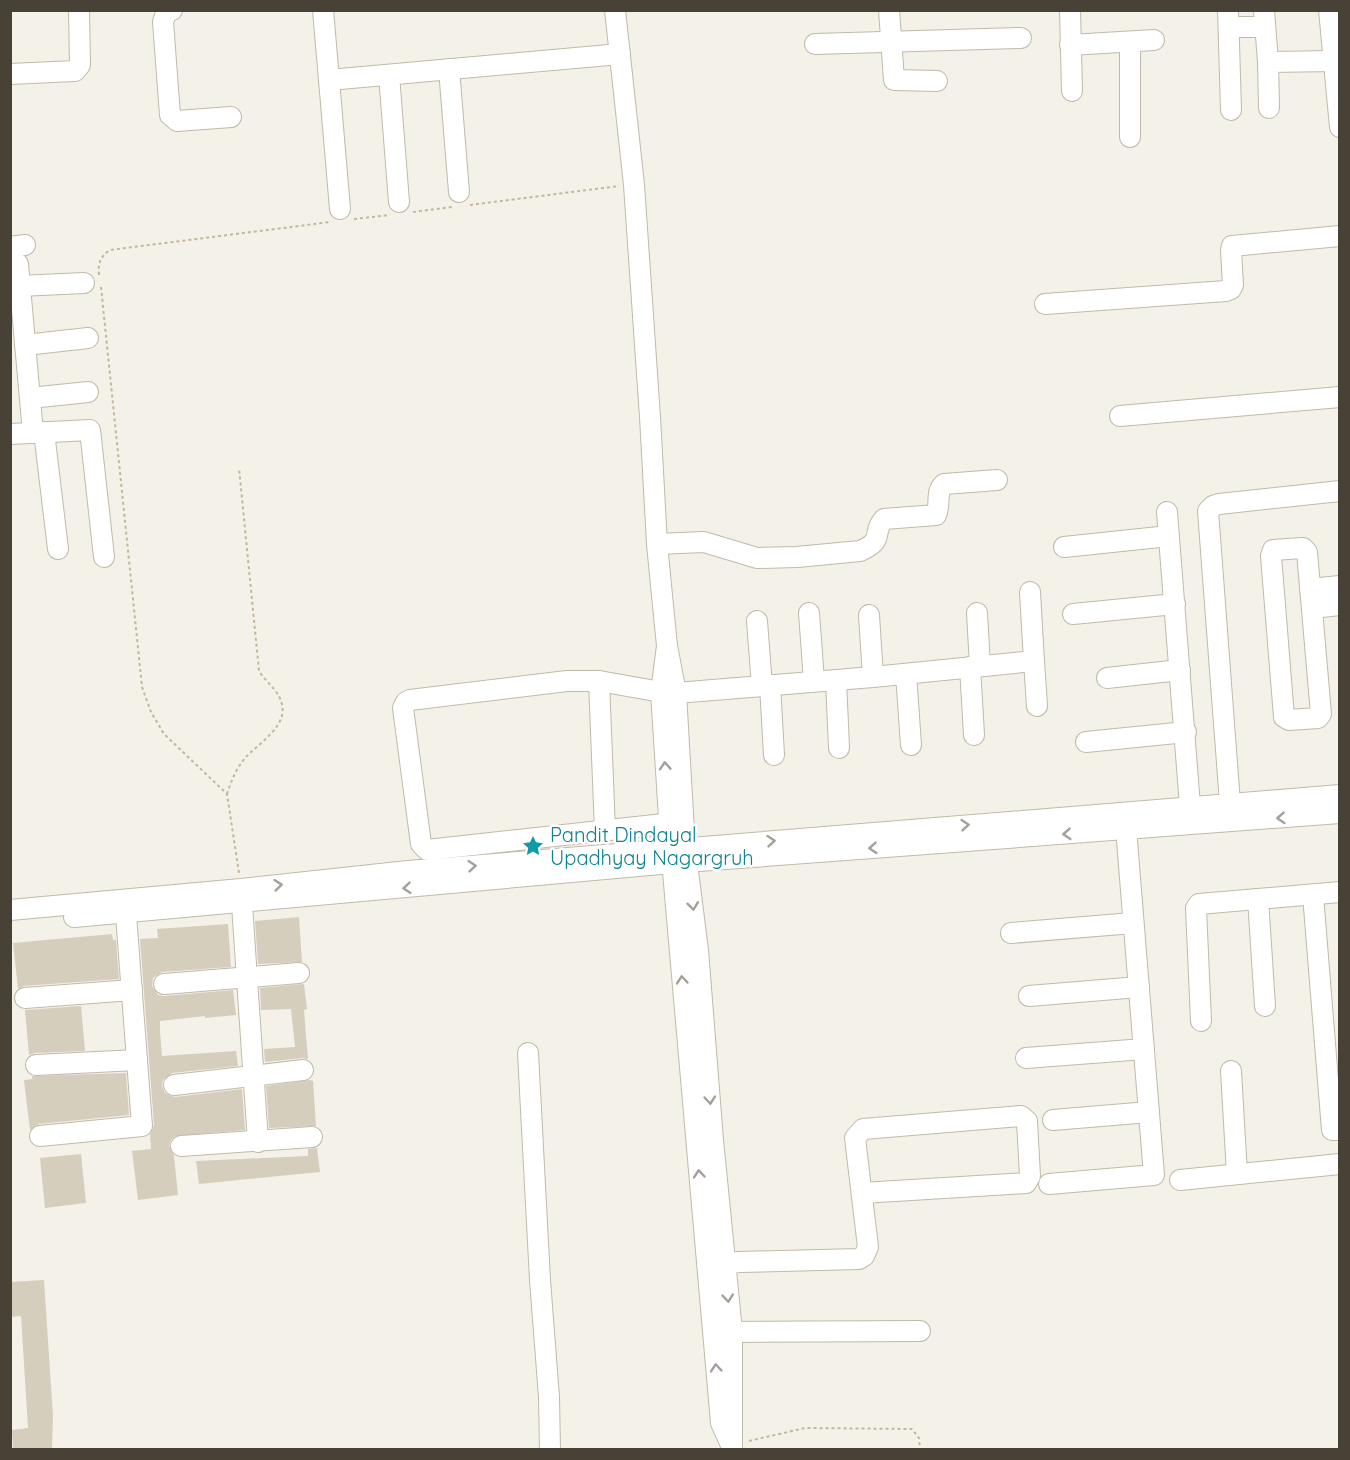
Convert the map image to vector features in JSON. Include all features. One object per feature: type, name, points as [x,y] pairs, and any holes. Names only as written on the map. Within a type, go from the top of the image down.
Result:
[{"type":"street","points":[[10,74],[78,69],[80,65],[79,10]]},
{"type":"street","points":[[172,10],[166,14],[163,22],[170,116],[177,121],[231,117]]},
{"type":"street","points":[[323,10],[341,217]]},
{"type":"street","points":[[615,10],[634,184],[657,544],[667,646],[678,856],[699,950],[716,1265],[732,1447]]},
{"type":"street","points":[[890,10],[894,80],[937,81]]},
{"type":"street","points":[[1070,10],[1072,91]]},
{"type":"street","points":[[1329,10],[1340,128]]},
{"type":"street","points":[[1231,110],[1228,19],[1265,19],[1269,108]]},
{"type":"street","points":[[815,44],[1021,38]]},
{"type":"street","points":[[1070,45],[1154,40]]},
{"type":"street","points":[[1130,42],[1130,137]]},
{"type":"street","points":[[329,80],[620,54]]},
{"type":"street","points":[[1268,62],[1334,62]]},
{"type":"street","points":[[449,69],[460,202]]},
{"type":"street","points":[[389,75],[401,210]]},
{"type":"street","points":[[1045,304],[1226,291],[1233,285],[1232,246],[1340,236]]},
{"type":"street","points":[[18,252],[30,398],[39,432],[58,549]]},
{"type":"street","points":[[19,286],[84,283]]},
{"type":"street","points":[[25,345],[88,338]]},
{"type":"street","points":[[30,398],[88,393]]},
{"type":"street","points":[[1120,416],[1340,397]]},
{"type":"street","points":[[10,434],[90,430],[104,557]]},
{"type":"street","points":[[657,544],[704,542],[757,558],[797,557],[860,550],[870,547],[877,540],[879,526],[884,519],[936,515],[939,490],[944,484],[998,480]]},
{"type":"street","points":[[1230,803],[1208,511],[1219,504],[1340,491]]},
{"type":"street","points":[[1167,512],[1186,732],[1190,807]]},
{"type":"street","points":[[1064,547],[1169,536]]},
{"type":"street","points":[[1306,549],[1311,598],[1321,714],[1318,718],[1286,720],[1271,556],[1273,550],[1306,549]]},
{"type":"street","points":[[1311,598],[1340,586]]},
{"type":"street","points":[[1030,592],[1037,706]]},
{"type":"street","points":[[1311,598],[1340,605]]},
{"type":"street","points":[[1073,614],[1175,604]]},
{"type":"street","points":[[809,613],[814,681]]},
{"type":"street","points":[[974,735],[976,613]]},
{"type":"street","points":[[869,615],[873,677]]},
{"type":"street","points":[[758,621],[774,755]]},
{"type":"street","points":[[676,823],[426,850],[420,844],[403,708],[405,702],[567,681],[599,681],[668,692],[873,677],[1034,661]]},
{"type":"street","points":[[1107,678],[1180,670]]},
{"type":"street","points":[[906,674],[911,745]]},
{"type":"street","points":[[836,680],[839,748]]},
{"type":"street","points":[[599,681],[605,831]]},
{"type":"street","points":[[1086,742],[1186,732]]},
{"type":"street","points":[[1125,821],[1190,807],[1340,795]]},
{"type":"street","points":[[10,910],[125,906],[241,896],[408,871],[678,856],[1125,821],[1340,813]]},
{"type":"street","points":[[1048,1184],[1154,1175],[1125,821]]},
{"type":"street","points":[[1201,1021],[1197,905],[1340,892]]},
{"type":"street","points":[[1313,895],[1332,1130],[1340,1130]]},
{"type":"street","points":[[241,896],[258,1142]]},
{"type":"street","points":[[1258,899],[1265,1006]]},
{"type":"street","points":[[10,922],[125,906]]},
{"type":"street","points":[[40,1136],[142,1126],[125,906]]},
{"type":"street","points":[[1011,933],[1133,923]]},
{"type":"street","points":[[164,984],[299,973]]},
{"type":"street","points":[[1029,996],[1139,987]]},
{"type":"street","points":[[25,998],[132,990]]},
{"type":"street","points":[[1026,1058],[1144,1049]]},
{"type":"street","points":[[528,1053],[540,1280],[549,1397],[550,1449]]},
{"type":"street","points":[[36,1065],[137,1060]]},
{"type":"street","points":[[174,1085],[303,1070]]},
{"type":"street","points":[[1232,1071],[1237,1174]]},
{"type":"street","points":[[1053,1120],[1149,1112]]},
{"type":"street","points":[[716,1265],[859,1259],[864,1256],[868,1247],[855,1138],[863,1129],[1022,1116],[1027,1120],[1030,1176],[1026,1183],[862,1193]]},
{"type":"street","points":[[181,1146],[312,1137]]},
{"type":"street","points":[[1180,1180],[1340,1164]]},
{"type":"street","points":[[722,1332],[920,1331]]},
{"type":"path","points":[[227,794],[164,734],[151,712],[142,687],[98,265],[102,255],[110,250],[341,217],[634,184]]},
{"type":"path","points":[[239,468],[259,671],[279,696],[283,712],[265,741],[246,757],[238,768],[227,794],[241,896]]},
{"type":"path","points":[[732,1447],[805,1428],[912,1429],[919,1438],[920,1449]]},
{"type":"building","points":[[299,917],[302,962],[258,964],[255,921]]},
{"type":"building","points":[[228,924],[231,967],[162,972],[153,978],[152,986],[158,995],[164,996],[233,990],[236,1015],[160,1021],[160,1032],[162,1056],[236,1051],[238,1066],[172,1073],[163,1080],[162,1086],[165,1093],[175,1097],[242,1089],[245,1130],[175,1136],[169,1146],[174,1156],[178,1195],[138,1200],[132,1151],[151,1149],[150,1135],[154,1125],[140,939],[158,938],[157,929]]},
{"type":"building","points":[[112,934],[113,940],[116,940],[119,979],[24,986],[18,989],[13,943]]},
{"type":"building","points":[[304,984],[308,1059],[265,1062],[264,1049],[295,1047],[291,1009],[261,1010],[260,988]]},
{"type":"building","points":[[81,1006],[85,1051],[29,1055],[25,1010]]},
{"type":"building","points":[[126,1073],[129,1115],[39,1124],[30,1130],[24,1080],[32,1079],[32,1076]]},
{"type":"building","points":[[313,1081],[316,1126],[269,1128],[266,1086]]},
{"type":"building","points":[[317,1148],[320,1172],[199,1184],[196,1161],[308,1156],[308,1149]]},
{"type":"building","points":[[81,1154],[86,1203],[45,1208],[40,1158]]},
{"type":"building","points":[[44,1280],[53,1416],[52,1449],[13,1449],[12,1430],[28,1428],[21,1316],[10,1317],[10,1282]]},
{"type":"place","name":"Pandit Dindayal Upadhyay Nagargruh","points":[[533,846]]}]
